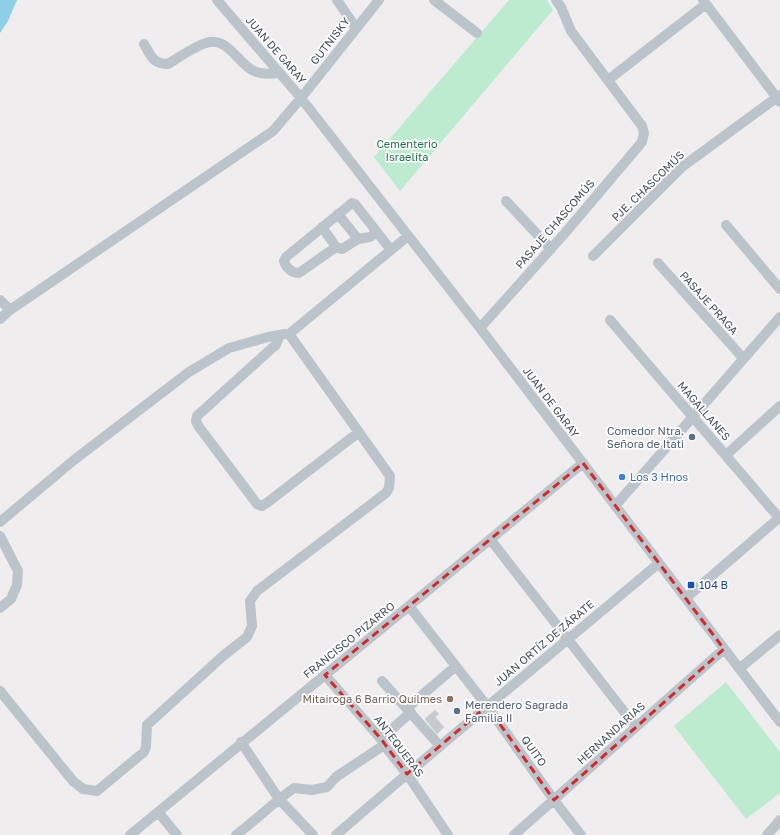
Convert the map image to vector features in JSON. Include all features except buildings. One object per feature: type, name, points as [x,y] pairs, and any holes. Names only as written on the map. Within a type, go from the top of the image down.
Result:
[{"type":"street","name":"JUAN DE GARAY","points":[[217,0],[301,98],[583,462],[780,722]]},
{"type":"street","points":[[337,0],[356,28]]},
{"type":"street","name":"GUTNISKY","points":[[0,318],[272,131],[301,98],[379,0]]},
{"type":"street","points":[[434,0],[477,33]]},
{"type":"street","points":[[556,0],[561,7],[571,31],[608,80],[705,2],[779,98]]},
{"type":"street","points":[[144,44],[155,61],[160,64],[168,64],[206,43],[214,42],[222,44],[229,49],[252,70],[270,74],[279,72]]},
{"type":"street","name":"PASAJE CHASCOMÚS","points":[[480,328],[551,249],[642,142],[644,133],[642,126],[608,80]]},
{"type":"street","name":"PJE. CHASCOMÚS","points":[[593,256],[682,167],[779,98]]},
{"type":"street","points":[[506,201],[551,249]]},
{"type":"street","points":[[336,247],[299,273],[292,272],[285,266],[284,261],[286,257],[349,205],[355,204],[391,250]]},
{"type":"street","points":[[338,214],[358,239]]},
{"type":"street","points":[[726,225],[780,289]]},
{"type":"street","points":[[322,227],[339,249],[342,249],[358,239],[370,237],[377,232]]},
{"type":"street","points":[[359,432],[262,506],[257,504],[196,421],[197,416],[285,334],[408,236]]},
{"type":"street","name":"PASAJE PRAGA","points":[[658,263],[743,358]]},
{"type":"street","points":[[0,300],[10,310]]},
{"type":"street","points":[[615,506],[780,317]]},
{"type":"street","name":"MAGALLANES","points":[[610,320],[780,518]]},
{"type":"street","points":[[0,691],[73,781],[83,789],[97,791],[144,752],[146,747],[147,726],[223,656],[247,637],[252,626],[250,601],[257,591],[386,493],[389,488],[390,476],[359,432],[285,334]]},
{"type":"street","points":[[0,522],[74,460],[189,372],[229,348],[268,337],[285,334]]},
{"type":"street","points":[[726,455],[780,406]]},
{"type":"street","name":"FRANCISCO PIZARRO","points":[[130,835],[241,742],[490,540],[583,462]]},
{"type":"street","points":[[686,598],[780,518]]},
{"type":"street","points":[[0,536],[18,571],[17,585],[12,599],[0,608]]},
{"type":"street","points":[[490,540],[636,727]]},
{"type":"street","name":"JUAN ORTÍZ DE ZÁRATE","points":[[336,835],[487,706],[659,563]]},
{"type":"street","name":"QUITO","points":[[409,606],[487,706],[554,800],[581,835]]},
{"type":"street","points":[[740,668],[780,634]]},
{"type":"street","name":"HERNANDARIAS","points":[[514,835],[724,648]]},
{"type":"street","points":[[236,835],[294,788],[312,790],[327,787],[336,777],[382,742],[409,710],[456,666]]},
{"type":"street","name":"ANTEQUERAS","points":[[325,675],[407,774],[448,835]]},
{"type":"street","points":[[382,681],[440,746]]},
{"type":"street","points":[[241,742],[279,799],[313,835]]},
{"type":"street","points":[[158,812],[177,835]]},
{"type":"street","points":[[767,835],[780,820]]},
{"type":"highlighted area","points":[[583,463],[724,649],[554,800],[487,706],[407,774],[381,739],[325,675]]},
{"type":"green space","name":"Cementerio Israelita","points":[[509,0],[547,0],[553,10],[400,191],[374,157]]},
{"type":"green space","points":[[726,682],[780,752],[780,793],[746,819],[674,726]]},
{"type":"water","points":[[0,0],[17,0],[8,21],[0,33]]},
{"type":"place","name":"Comedor Ntra. Señora de Itati","points":[[692,437]]},
{"type":"place","name":"Los 3 Hnos","points":[[622,477]]},
{"type":"place","name":"104 B","points":[[691,585]]},
{"type":"place","name":"Mitairoga 6 Barrio Quilmes","points":[[450,699]]},
{"type":"place","name":"Merendero Sagrada Familia II","points":[[457,711]]}]
